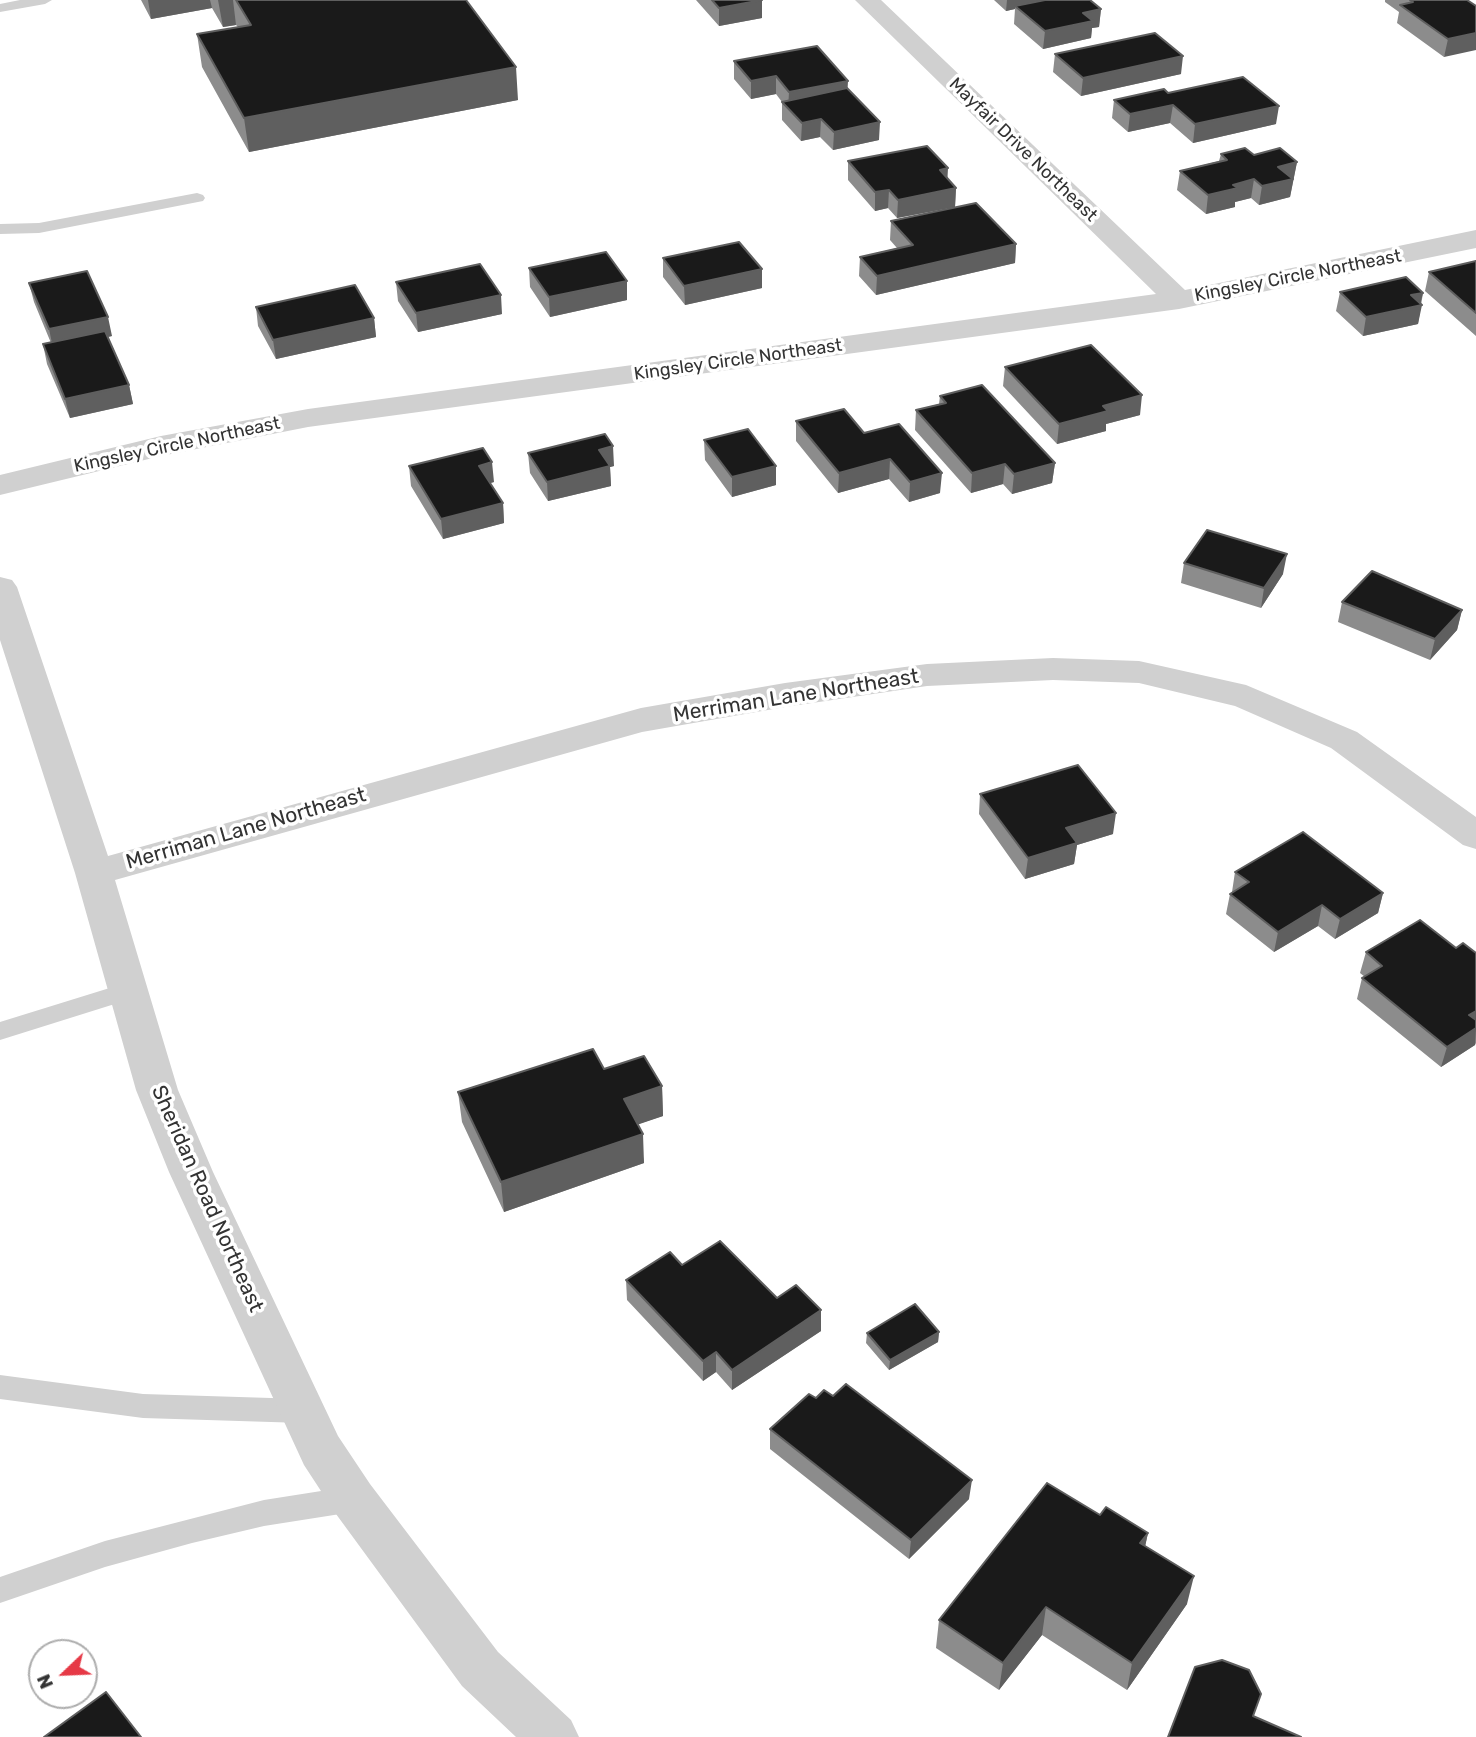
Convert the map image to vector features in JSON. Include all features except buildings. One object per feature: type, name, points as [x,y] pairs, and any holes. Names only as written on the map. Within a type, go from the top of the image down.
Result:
[{"type":"street","name":"Mayfair Drive Northeast","points":[[867,0],[1179,300]]},
{"type":"street","name":"Kingsley Circle Northeast","points":[[0,485],[161,446],[308,418],[1179,300],[1476,239]]},
{"type":"street","name":"Sheridan Road Northeast","points":[[0,587],[12,665],[94,873],[157,1090],[176,1137],[321,1450],[352,1499],[480,1669],[554,1737]]},
{"type":"street","name":"Merriman Lane Northeast","points":[[94,873],[641,720],[785,695],[927,675],[1053,669],[1139,671],[1246,697],[1344,740],[1476,836]]},
{"type":"lane","points":[[0,8],[44,0]]},
{"type":"lane","points":[[0,229],[39,228],[197,198]]},
{"type":"lane","points":[[0,1031],[129,991]]},
{"type":"lane","points":[[0,1387],[143,1406],[303,1411]]},
{"type":"lane","points":[[0,1590],[105,1554],[192,1530],[264,1513],[352,1499]]}]
